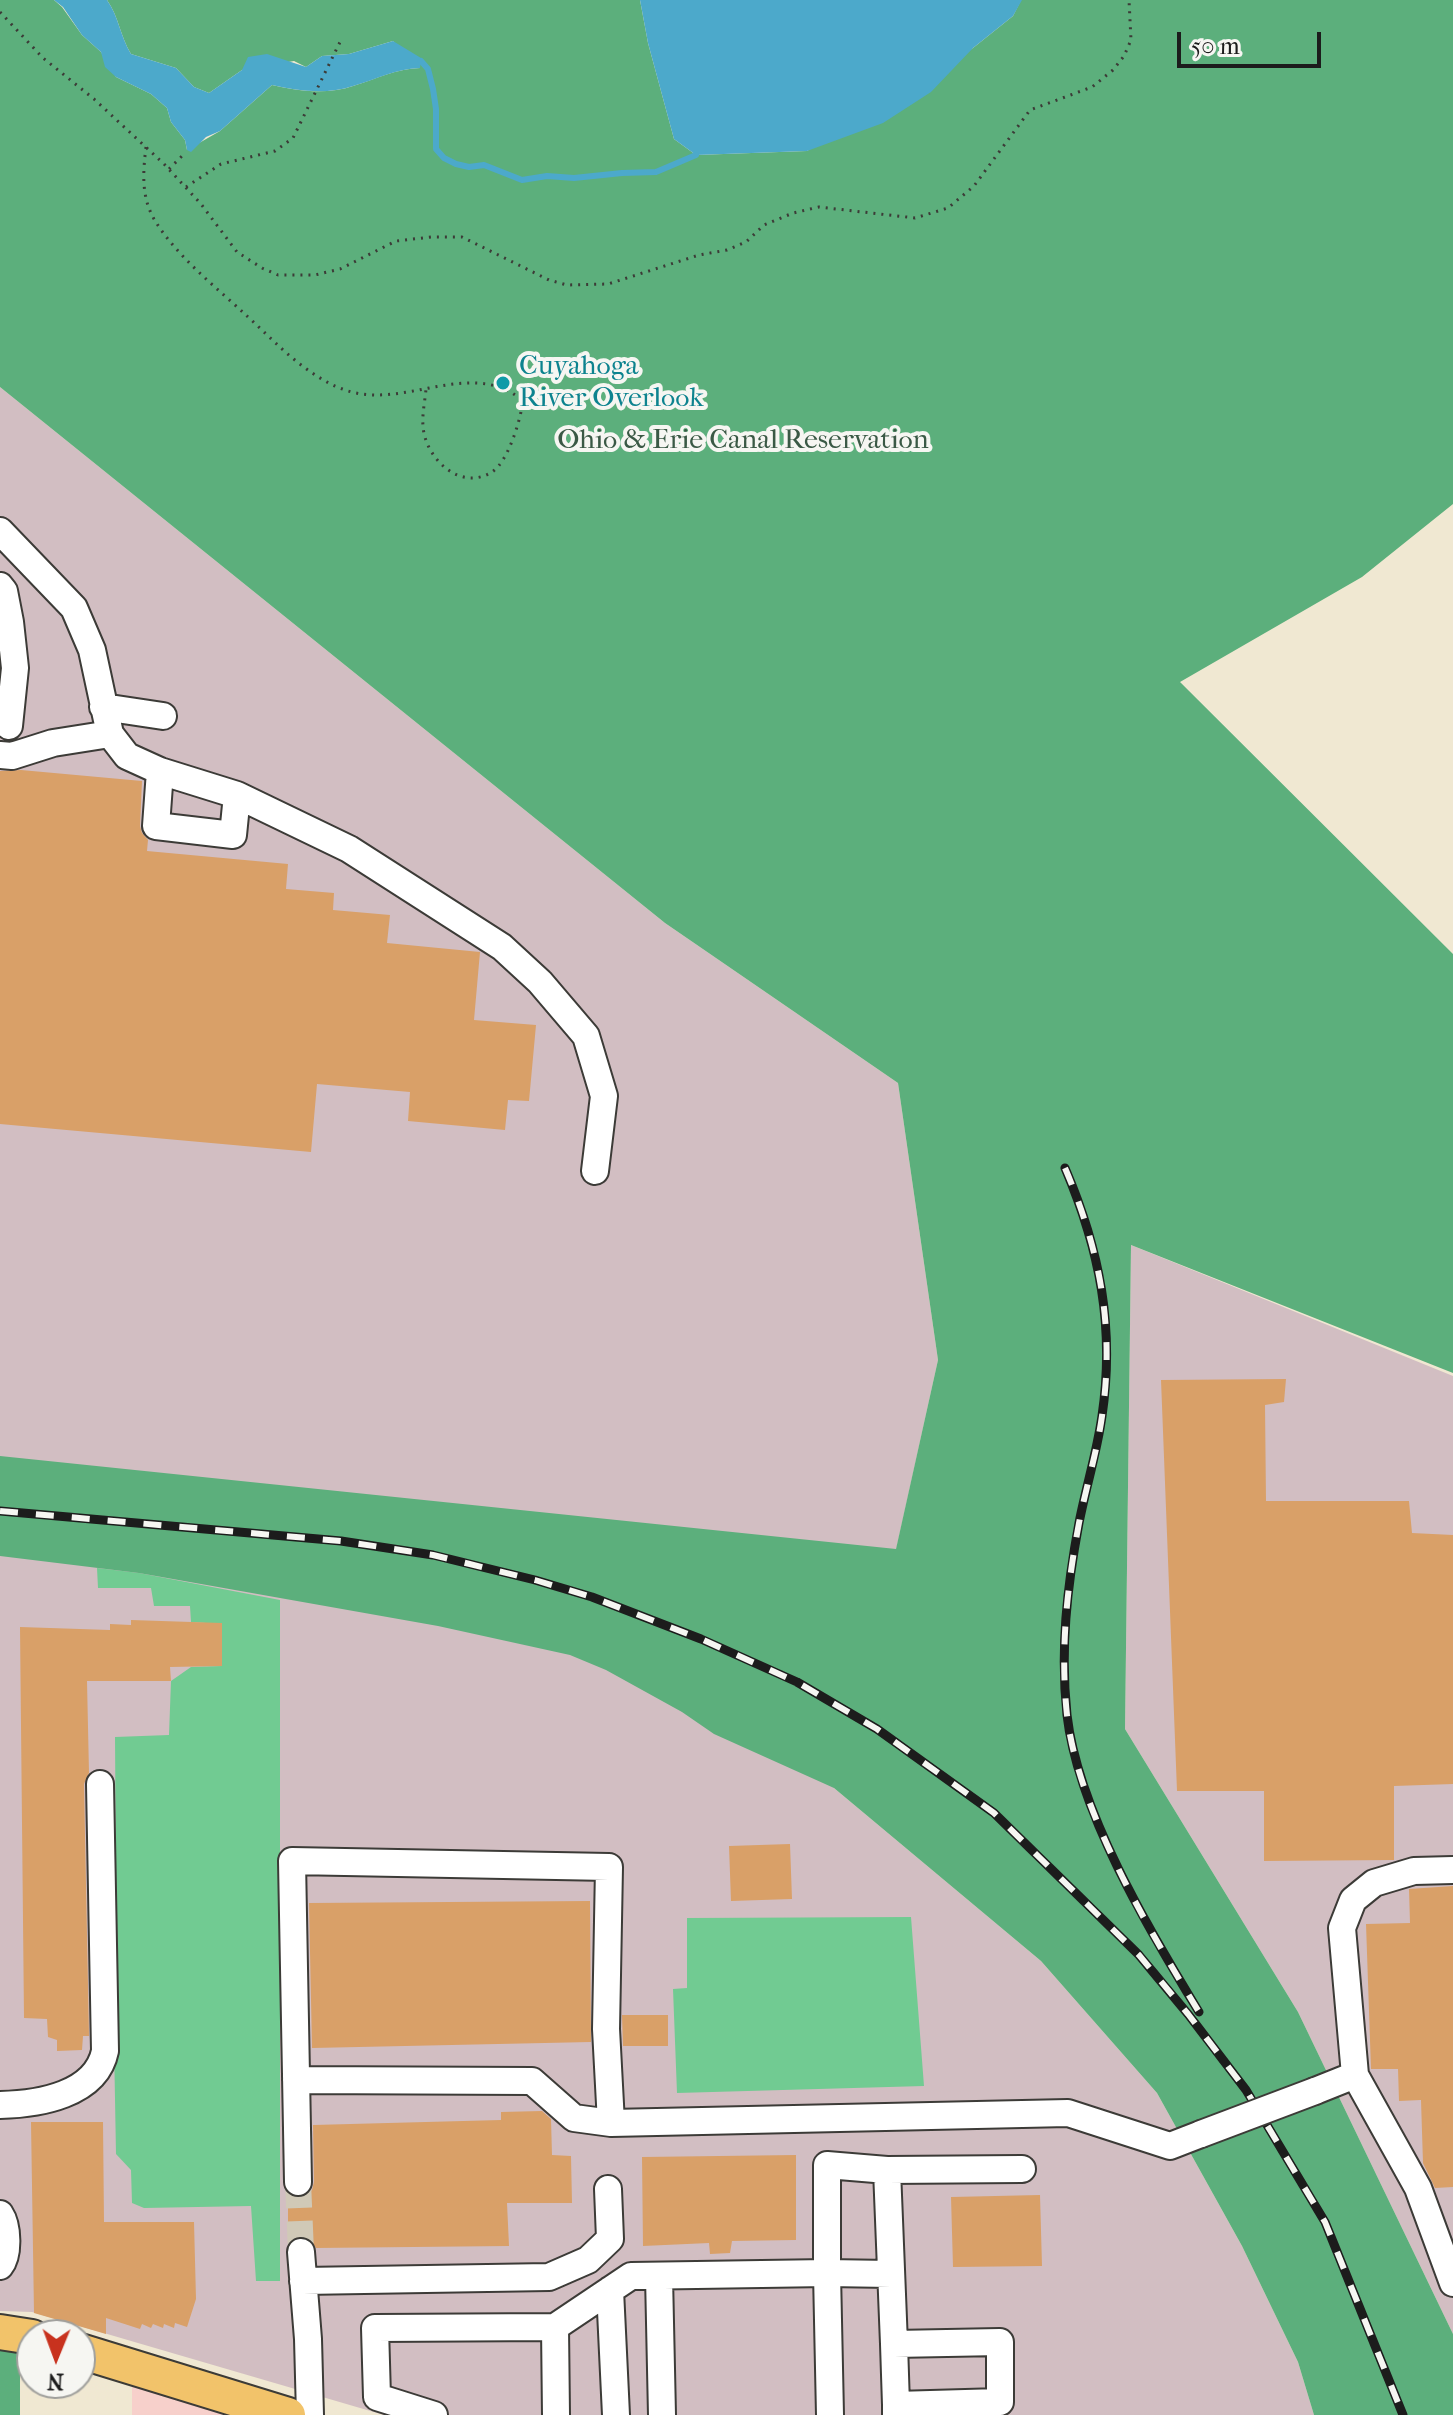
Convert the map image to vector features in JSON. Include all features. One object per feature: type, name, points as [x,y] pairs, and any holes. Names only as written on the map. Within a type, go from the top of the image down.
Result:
[{"type":"main road","points":[[96,2356],[288,2415]]},
{"type":"lane","points":[[0,531],[74,608],[92,650],[110,734],[127,756],[160,771],[237,795],[349,849],[502,947],[540,982],[586,1036],[604,1096],[595,1171]]},
{"type":"lane","points":[[0,586],[4,591],[5,621],[15,668],[4,726],[53,743]]},
{"type":"lane","points":[[103,707],[163,716]]},
{"type":"lane","points":[[0,755],[12,756],[53,743],[110,734]]},
{"type":"lane","points":[[160,771],[156,826],[233,835],[237,795]]},
{"type":"lane","points":[[0,2105],[19,2105],[73,2091],[85,2084],[102,2066],[105,2051],[100,1784]]},
{"type":"lane","points":[[298,2182],[292,1861],[609,1867],[606,2029],[611,2123]]},
{"type":"lane","points":[[1453,1870],[1414,1871],[1374,1883],[1353,1900],[1342,1928],[1355,2075],[1418,2188],[1453,2283]]},
{"type":"lane","points":[[296,2080],[532,2081],[574,2118],[611,2123],[1068,2113],[1170,2146],[1355,2075]]},
{"type":"lane","points":[[830,2415],[827,2165],[887,2170],[1022,2169]]},
{"type":"lane","points":[[887,2170],[896,2410],[1000,2408],[1000,2342],[894,2344]]},
{"type":"lane","points":[[303,2281],[549,2277],[588,2260],[610,2239],[608,2189]]},
{"type":"lane","points":[[0,2214],[5,2221],[5,2258],[0,2266]]},
{"type":"lane","points":[[301,2252],[310,2415]]},
{"type":"lane","points":[[434,2415],[377,2397],[375,2328],[555,2327],[631,2276],[891,2274]]},
{"type":"lane","points":[[659,2276],[662,2415]]},
{"type":"lane","points":[[610,2290],[616,2415]]},
{"type":"lane","points":[[555,2327],[556,2415]]},
{"type":"path","points":[[0,12],[43,58],[94,99],[169,169],[237,252],[278,275],[315,275],[340,269],[396,241],[462,237],[549,280],[567,285],[608,284],[699,255],[727,250],[746,242],[764,225],[819,207],[915,218],[948,208],[974,186],[1030,110],[1092,87],[1113,70],[1131,40],[1129,0]]},
{"type":"path","points":[[186,187],[221,164],[275,151],[293,138],[341,40]]},
{"type":"path","points":[[146,147],[143,181],[154,218],[194,266],[296,362],[333,385],[353,392],[394,396],[426,389],[464,383],[501,388],[523,400],[520,421],[493,472],[471,478],[451,474],[431,450],[423,429],[426,389]]},
{"type":"path","points":[[169,169],[183,155]]},
{"type":"shaded area","points":[[0,387],[665,923],[898,1083],[938,1360],[883,1609],[834,1788],[1041,1961],[1157,2093],[1242,2246],[1298,2362],[1314,2415],[384,2415],[96,2331],[96,2319],[56,2319],[32,2312],[0,2311]]},
{"type":"shaded area","points":[[1131,1245],[1453,1376],[1453,2334],[1298,2012],[1125,1729]]},
{"type":"shaded area","points":[[132,2367],[288,2415],[132,2415]]},
{"type":"green space","name":"Ohio & Erie Canal Reservation","points":[[0,0],[54,0],[82,35],[101,52],[116,77],[151,94],[167,108],[171,122],[185,140],[187,150],[220,131],[272,85],[302,90],[333,90],[394,72],[420,68],[393,41],[349,54],[322,56],[306,67],[294,61],[242,70],[209,93],[194,87],[176,68],[131,54],[107,0],[640,0],[648,43],[674,139],[696,155],[807,151],[973,48],[1013,16],[1021,0],[1453,0],[1453,504],[1362,577],[1180,682],[1453,954],[1453,1373],[1131,1245],[1125,1729],[1298,2012],[1453,2334],[1453,2415],[1314,2415],[1298,2362],[1242,2246],[1157,2093],[1041,1961],[834,1788],[714,1734],[682,1712],[606,1670],[570,1655],[438,1626],[139,1573],[0,1556],[0,1456],[896,1549],[938,1360],[898,1083],[665,923],[0,387]]},
{"type":"green space","points":[[97,1568],[280,1600],[280,2281],[256,2281],[251,2206],[144,2208],[132,2203],[131,2170],[116,2154],[111,1878],[116,1878],[115,1737],[169,1735],[171,1681],[191,1667],[222,1666],[222,1624],[191,1622],[190,1606],[154,1606],[151,1588],[98,1588]]},
{"type":"green space","points":[[911,1917],[924,2086],[677,2093],[673,1989],[687,1988],[687,1918]]},
{"type":"green space","points":[[0,2332],[16,2334],[16,2399],[20,2399],[20,2415],[0,2415]]},
{"type":"water","points":[[54,0],[107,0],[131,54],[176,68],[194,87],[209,93],[242,70],[248,57],[267,54],[306,67],[322,56],[349,54],[393,41],[421,58],[420,68],[394,72],[333,90],[302,90],[272,85],[191,152],[171,122],[167,108],[151,94],[116,77],[105,67],[101,52],[82,35],[63,7]]},
{"type":"water","points":[[640,0],[1022,0],[1013,16],[973,48],[931,92],[883,123],[807,151],[696,155],[674,139],[648,43]]},
{"type":"building","points":[[21,770],[142,781],[140,826],[148,840],[147,851],[288,864],[286,889],[334,893],[333,910],[390,915],[387,943],[480,952],[474,1020],[536,1025],[529,1101],[508,1100],[505,1130],[408,1121],[410,1092],[317,1084],[311,1152],[0,1124],[0,771]]},
{"type":"building","points":[[1286,1379],[1284,1402],[1265,1405],[1266,1501],[1409,1501],[1412,1533],[1453,1535],[1453,1784],[1394,1786],[1394,1860],[1264,1861],[1264,1791],[1177,1791],[1161,1380]]},
{"type":"building","points":[[131,1620],[222,1623],[222,1666],[170,1667],[171,1681],[87,1681],[89,1773],[84,1784],[89,2036],[83,2036],[82,2050],[57,2051],[57,2040],[48,2037],[47,2019],[24,2018],[20,1627],[110,1630],[110,1624],[131,1625]]},
{"type":"building","points":[[790,1844],[792,1899],[731,1901],[729,1846]]},
{"type":"building","points":[[1453,1886],[1453,2187],[1435,2188],[1423,2163],[1421,2100],[1399,2101],[1398,2069],[1371,2069],[1366,1924],[1410,1923],[1409,1889]]},
{"type":"building","points":[[590,1901],[591,2042],[312,2048],[309,1903]]},
{"type":"building","points":[[622,2015],[668,2015],[668,2046],[623,2046]]},
{"type":"building","points":[[542,2111],[551,2119],[552,2155],[571,2156],[572,2203],[507,2203],[509,2246],[316,2248],[309,2238],[300,2236],[288,2243],[288,2194],[298,2198],[306,2196],[314,2182],[313,2125],[501,2120],[501,2112]]},
{"type":"building","points":[[31,2122],[103,2122],[104,2222],[194,2222],[196,2299],[187,2327],[175,2323],[174,2328],[153,2324],[151,2328],[142,2324],[140,2329],[106,2318],[106,2334],[96,2331],[96,2319],[55,2319],[34,2313]]},
{"type":"building","points":[[796,2155],[796,2240],[732,2241],[730,2253],[710,2254],[709,2243],[643,2246],[642,2157]]},
{"type":"building","points":[[1040,2195],[1042,2266],[953,2267],[951,2197]]},
{"type":"waterway","points":[[421,61],[428,69],[433,89],[436,149],[456,164],[469,167],[484,165],[522,180],[547,176],[574,178],[656,172],[696,155]]},
{"type":"tunnel","points":[[298,2182],[301,2252]]},
{"type":"railway","points":[[1065,1168],[1096,1259],[1107,1352],[1102,1416],[1079,1523],[1068,1595],[1064,1667],[1067,1715],[1074,1752],[1100,1830],[1138,1907],[1199,2012]]},
{"type":"railway","points":[[0,1511],[341,1541],[433,1555],[535,1580],[592,1597],[701,1639],[797,1682],[877,1729],[994,1813],[1139,1955],[1188,2014],[1246,2090],[1325,2222],[1403,2415]]},
{"type":"place","name":"Cuyahoga River Overlook","points":[[503,383]]}]
